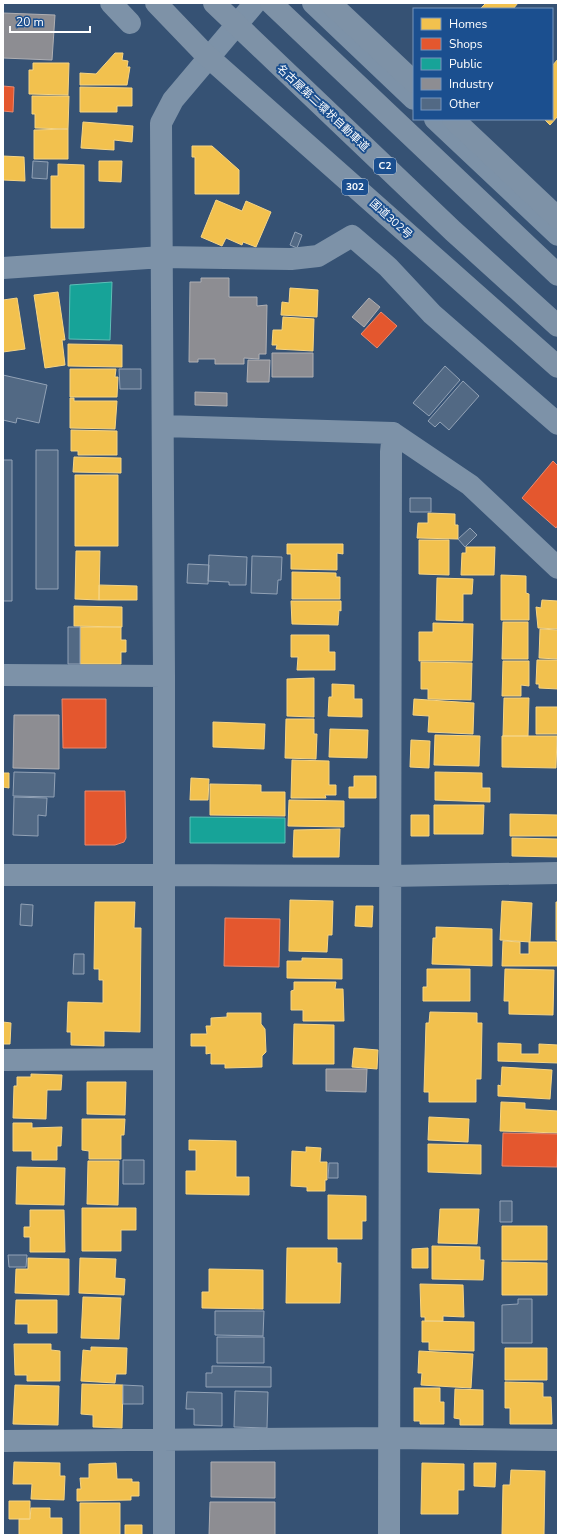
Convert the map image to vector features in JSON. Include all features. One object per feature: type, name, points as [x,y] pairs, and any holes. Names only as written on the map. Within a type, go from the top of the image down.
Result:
[{"type":"highway","name":"国道302号","points":[[156,3],[205,54],[558,367]]},
{"type":"highway","name":"名古屋第二環状自動車道","points":[[214,3],[448,225],[558,326]]},
{"type":"highway","points":[[271,3],[558,275]]},
{"type":"highway","points":[[330,3],[413,81]]},
{"type":"highway","points":[[454,120],[558,218]]},
{"type":"street","points":[[111,3],[130,23]]},
{"type":"street","points":[[164,1535],[164,676],[160,123],[173,100],[255,3]]},
{"type":"street","points":[[313,3],[413,98]]},
{"type":"street","points":[[436,120],[558,235]]},
{"type":"street","points":[[3,268],[162,257],[291,259],[318,256],[352,236],[388,267],[432,314],[558,424]]},
{"type":"street","points":[[163,426],[393,433],[470,485],[558,568]]},
{"type":"street","points":[[389,1535],[391,452],[393,433]]},
{"type":"street","points":[[3,675],[164,676]]},
{"type":"street","points":[[3,875],[390,876],[558,872]]},
{"type":"street","points":[[3,1060],[164,1059]]},
{"type":"street","points":[[3,1441],[390,1438],[558,1440]]},
{"type":"building: Homes","points":[[486,3],[518,3],[514,8],[481,8]]},
{"type":"building: Homes","points":[[115,53],[123,53],[122,60],[128,61],[127,67],[130,67],[127,85],[80,85],[80,73],[96,74]]},
{"type":"building: Homes","points":[[558,59],[558,116],[550,125],[545,120],[553,120],[553,65]]},
{"type":"building: Homes","points":[[33,63],[69,63],[68,95],[29,94],[29,70],[33,70]]},
{"type":"building: Homes","points":[[80,87],[132,88],[132,106],[117,106],[117,112],[80,112]]},
{"type":"building: Homes","points":[[32,96],[69,96],[68,129],[35,128],[35,114],[32,114]]},
{"type":"building: Homes","points":[[83,122],[133,126],[132,142],[114,140],[114,150],[81,148]]},
{"type":"building: Homes","points":[[68,129],[68,159],[34,159],[34,130]]},
{"type":"building: Homes","points":[[192,146],[212,146],[239,170],[239,194],[195,194],[195,157],[192,157]]},
{"type":"building: Homes","points":[[3,156],[24,157],[25,181],[3,180]]},
{"type":"building: Homes","points":[[99,161],[122,161],[121,182],[99,181]]},
{"type":"building: Homes","points":[[58,164],[84,165],[84,228],[51,228],[51,176],[58,176]]},
{"type":"building: Homes","points":[[216,200],[242,211],[246,201],[271,212],[256,247],[243,242],[242,245],[226,238],[222,246],[201,237]]},
{"type":"building: Homes","points":[[290,288],[318,290],[317,317],[281,315],[282,302],[289,303]]},
{"type":"building: Homes","points":[[58,292],[65,340],[62,340],[65,365],[45,368],[34,295]]},
{"type":"building: Homes","points":[[17,298],[25,349],[3,352],[3,300]]},
{"type":"building: Homes","points":[[283,317],[314,319],[313,351],[276,349],[277,345],[272,345],[273,330],[282,330]]},
{"type":"building: Homes","points":[[68,344],[122,345],[122,367],[68,366]]},
{"type":"building: Homes","points":[[70,369],[116,369],[115,377],[118,377],[117,397],[70,397]]},
{"type":"building: Homes","points":[[70,398],[74,398],[74,401],[117,401],[115,429],[70,428]]},
{"type":"building: Homes","points":[[71,430],[117,431],[117,455],[78,455],[78,451],[71,451]]},
{"type":"building: Homes","points":[[74,457],[121,458],[121,473],[73,472]]},
{"type":"building: Homes","points":[[75,475],[118,475],[118,546],[75,546]]},
{"type":"building: Homes","points":[[428,513],[455,514],[455,525],[458,525],[458,539],[417,538],[418,523],[428,523]]},
{"type":"building: Homes","points":[[419,540],[449,540],[449,575],[419,574]]},
{"type":"building: Homes","points":[[287,544],[343,544],[343,554],[337,553],[337,570],[291,569],[291,554],[287,554]]},
{"type":"building: Homes","points":[[466,547],[495,547],[494,575],[461,575],[462,553],[466,553]]},
{"type":"building: Homes","points":[[76,551],[100,551],[99,600],[75,599]]},
{"type":"building: Homes","points":[[292,572],[336,573],[336,577],[340,577],[340,599],[292,599]]},
{"type":"building: Homes","points":[[501,575],[526,576],[526,593],[529,594],[529,620],[501,620]]},
{"type":"building: Homes","points":[[437,578],[473,579],[472,594],[463,594],[463,621],[436,620]]},
{"type":"building: Homes","points":[[99,585],[137,586],[137,600],[99,600]]},
{"type":"building: Homes","points":[[542,600],[558,601],[558,629],[538,628],[536,607],[541,608]]},
{"type":"building: Homes","points":[[291,601],[341,601],[341,611],[339,610],[338,625],[292,624]]},
{"type":"building: Homes","points":[[74,606],[122,607],[122,627],[74,626]]},
{"type":"building: Homes","points":[[503,622],[528,622],[528,659],[502,659]]},
{"type":"building: Homes","points":[[433,623],[473,624],[472,661],[419,661],[419,632],[433,632]]},
{"type":"building: Homes","points":[[80,627],[121,627],[121,640],[126,640],[126,652],[121,652],[121,664],[80,664]]},
{"type":"building: Homes","points":[[540,629],[558,630],[558,659],[539,658]]},
{"type":"building: Homes","points":[[291,635],[329,635],[329,652],[335,652],[335,670],[297,670],[298,657],[291,657]]},
{"type":"building: Homes","points":[[537,660],[558,660],[558,689],[539,688],[539,684],[536,684]]},
{"type":"building: Homes","points":[[503,661],[529,661],[529,686],[521,685],[521,696],[502,696]]},
{"type":"building: Homes","points":[[421,662],[472,663],[471,700],[428,699],[428,689],[421,689]]},
{"type":"building: Homes","points":[[314,678],[314,717],[287,716],[287,679]]},
{"type":"building: Homes","points":[[332,684],[354,685],[354,699],[362,699],[362,717],[328,716],[329,697],[332,697]]},
{"type":"building: Homes","points":[[504,698],[529,698],[528,736],[503,736]]},
{"type":"building: Homes","points":[[414,699],[474,703],[473,734],[428,732],[429,716],[413,715]]},
{"type":"building: Homes","points":[[536,707],[558,707],[558,734],[536,734]]},
{"type":"building: Homes","points":[[286,719],[314,719],[314,734],[317,734],[316,759],[285,758]]},
{"type":"building: Homes","points":[[213,722],[265,724],[264,749],[213,747]]},
{"type":"building: Homes","points":[[330,729],[368,730],[367,758],[329,757]]},
{"type":"building: Homes","points":[[435,735],[480,736],[479,766],[434,765]]},
{"type":"building: Homes","points":[[502,736],[557,736],[556,768],[502,767]]},
{"type":"building: Homes","points":[[411,740],[430,741],[429,768],[410,767]]},
{"type":"building: Homes","points":[[292,760],[329,761],[329,785],[336,785],[336,795],[325,795],[326,798],[291,798]]},
{"type":"building: Homes","points":[[435,772],[482,773],[482,788],[490,788],[490,802],[435,800]]},
{"type":"building: Homes","points":[[3,773],[9,773],[9,788],[3,787]]},
{"type":"building: Homes","points":[[354,776],[376,776],[376,798],[349,798],[349,787],[354,787]]},
{"type":"building: Homes","points":[[191,778],[209,779],[208,800],[190,800]]},
{"type":"building: Homes","points":[[210,784],[261,785],[261,792],[285,792],[285,816],[210,815]]},
{"type":"building: Homes","points":[[289,800],[344,801],[344,827],[288,826]]},
{"type":"building: Homes","points":[[434,805],[484,805],[483,834],[434,834]]},
{"type":"building: Homes","points":[[510,814],[558,815],[558,836],[510,836]]},
{"type":"building: Homes","points":[[411,815],[429,815],[429,836],[411,836]]},
{"type":"building: Homes","points":[[340,829],[339,857],[293,857],[294,830]]},
{"type":"building: Homes","points":[[512,838],[558,839],[558,857],[512,856]]},
{"type":"building: Homes","points":[[290,900],[333,901],[332,935],[328,935],[327,952],[289,951]]},
{"type":"building: Homes","points":[[502,901],[532,903],[530,942],[500,940]]},
{"type":"building: Homes","points":[[95,902],[135,902],[134,928],[141,928],[140,1032],[104,1031],[104,1046],[71,1045],[71,1032],[67,1032],[68,1002],[103,1003],[103,980],[99,980],[99,969],[94,969]]},
{"type":"building: Homes","points":[[556,902],[558,902],[558,940],[556,940]]},
{"type":"building: Homes","points":[[356,906],[373,906],[372,927],[355,926]]},
{"type":"building: Homes","points":[[436,927],[492,929],[492,966],[432,964],[433,938],[436,938]]},
{"type":"building: Homes","points":[[503,941],[520,942],[520,954],[529,954],[529,942],[558,942],[558,966],[502,966]]},
{"type":"building: Homes","points":[[302,958],[342,959],[342,979],[287,978],[287,961],[302,961]]},
{"type":"building: Homes","points":[[427,969],[470,969],[470,1001],[423,1001],[423,987],[427,987]]},
{"type":"building: Homes","points":[[505,969],[554,970],[553,1015],[509,1014],[509,1001],[504,1001]]},
{"type":"building: Homes","points":[[294,982],[336,982],[335,989],[343,989],[344,1021],[303,1021],[303,1010],[291,1010],[291,991],[294,990]]},
{"type":"building: Homes","points":[[430,1012],[477,1013],[477,1023],[482,1023],[481,1079],[476,1079],[476,1102],[429,1102],[429,1092],[424,1092],[426,1023],[429,1023]]},
{"type":"building: Homes","points":[[227,1013],[261,1013],[261,1024],[265,1029],[266,1052],[262,1056],[262,1067],[225,1068],[225,1064],[211,1064],[211,1053],[206,1054],[206,1046],[191,1046],[191,1034],[207,1034],[206,1026],[211,1026],[211,1018],[227,1017]]},
{"type":"building: Homes","points":[[3,1022],[11,1023],[10,1044],[3,1044]]},
{"type":"building: Homes","points":[[294,1024],[334,1025],[334,1064],[293,1064]]},
{"type":"building: Homes","points":[[498,1043],[521,1044],[521,1054],[539,1054],[539,1044],[558,1045],[558,1063],[498,1061]]},
{"type":"building: Homes","points":[[354,1048],[378,1050],[377,1069],[352,1067]]},
{"type":"building: Homes","points":[[502,1067],[552,1070],[550,1099],[498,1096],[498,1085],[501,1086]]},
{"type":"building: Homes","points":[[31,1074],[62,1075],[61,1090],[47,1090],[46,1119],[13,1118],[14,1086],[17,1086],[17,1077],[31,1077]]},
{"type":"building: Homes","points":[[87,1082],[126,1082],[125,1115],[87,1114]]},
{"type":"building: Homes","points":[[501,1102],[525,1103],[525,1109],[558,1111],[558,1133],[500,1131]]},
{"type":"building: Homes","points":[[429,1117],[469,1119],[468,1142],[428,1140]]},
{"type":"building: Homes","points":[[82,1119],[125,1119],[124,1135],[121,1135],[121,1159],[89,1159],[89,1151],[82,1150]]},
{"type":"building: Homes","points":[[13,1123],[32,1123],[32,1128],[62,1127],[61,1146],[57,1146],[57,1160],[32,1160],[32,1151],[13,1151]]},
{"type":"building: Homes","points":[[189,1140],[236,1141],[236,1177],[249,1177],[249,1195],[186,1194],[186,1171],[196,1171],[196,1150],[189,1150]]},
{"type":"building: Homes","points":[[428,1144],[481,1145],[481,1174],[428,1172]]},
{"type":"building: Homes","points":[[306,1147],[321,1148],[320,1162],[327,1162],[327,1180],[325,1180],[325,1191],[307,1191],[307,1187],[291,1186],[292,1151],[306,1152]]},
{"type":"building: Homes","points":[[88,1161],[119,1161],[118,1205],[87,1204]]},
{"type":"building: Homes","points":[[17,1167],[65,1168],[64,1205],[16,1204]]},
{"type":"building: Homes","points":[[328,1195],[366,1196],[366,1221],[362,1221],[362,1239],[328,1239]]},
{"type":"building: Homes","points":[[82,1208],[136,1208],[136,1230],[121,1230],[121,1251],[82,1251]]},
{"type":"building: Homes","points":[[440,1209],[479,1209],[477,1244],[438,1243]]},
{"type":"building: Homes","points":[[30,1210],[64,1210],[65,1252],[30,1252],[30,1237],[24,1237],[24,1227],[30,1227]]},
{"type":"building: Homes","points":[[502,1226],[547,1226],[547,1260],[502,1260]]},
{"type":"building: Homes","points":[[432,1246],[480,1247],[480,1260],[484,1260],[483,1280],[432,1279]]},
{"type":"building: Homes","points":[[287,1248],[337,1248],[337,1263],[341,1263],[340,1303],[286,1303]]},
{"type":"building: Homes","points":[[428,1248],[428,1268],[412,1268],[412,1249]]},
{"type":"building: Homes","points":[[28,1258],[69,1259],[69,1295],[15,1293],[16,1269],[28,1269]]},
{"type":"building: Homes","points":[[80,1258],[116,1259],[115,1278],[125,1279],[124,1295],[79,1293]]},
{"type":"building: Homes","points":[[502,1262],[547,1263],[547,1295],[502,1295]]},
{"type":"building: Homes","points":[[209,1269],[263,1270],[263,1309],[202,1308],[202,1292],[209,1292]]},
{"type":"building: Homes","points":[[420,1284],[463,1285],[464,1317],[443,1316],[443,1321],[425,1321],[425,1317],[421,1317]]},
{"type":"building: Homes","points":[[83,1297],[121,1298],[119,1339],[81,1338]]},
{"type":"building: Homes","points":[[16,1300],[57,1300],[57,1333],[28,1333],[28,1324],[15,1324]]},
{"type":"building: Homes","points":[[422,1321],[474,1322],[474,1351],[429,1350],[429,1342],[422,1342]]},
{"type":"building: Homes","points":[[14,1344],[51,1344],[51,1350],[60,1351],[60,1381],[27,1381],[27,1375],[15,1375]]},
{"type":"building: Homes","points":[[91,1347],[127,1348],[126,1374],[116,1374],[115,1383],[81,1381],[83,1350],[91,1351]]},
{"type":"building: Homes","points":[[505,1348],[547,1348],[547,1380],[505,1380]]},
{"type":"building: Homes","points":[[419,1351],[473,1354],[471,1388],[421,1385],[422,1373],[418,1373]]},
{"type":"building: Homes","points":[[505,1382],[543,1383],[543,1397],[551,1397],[552,1424],[510,1424],[510,1408],[505,1408]]},
{"type":"building: Homes","points":[[82,1384],[123,1385],[122,1428],[93,1427],[93,1415],[81,1414]]},
{"type":"building: Homes","points":[[15,1385],[59,1386],[58,1425],[13,1424]]},
{"type":"building: Homes","points":[[414,1388],[440,1388],[440,1402],[444,1402],[444,1424],[420,1424],[420,1421],[414,1421]]},
{"type":"building: Homes","points":[[455,1389],[483,1390],[483,1425],[460,1425],[460,1419],[454,1418]]},
{"type":"building: Homes","points":[[14,1462],[60,1463],[60,1476],[65,1476],[64,1500],[31,1499],[32,1484],[13,1484]]},
{"type":"building: Homes","points":[[116,1463],[117,1479],[132,1479],[132,1482],[139,1482],[139,1496],[131,1496],[131,1500],[77,1501],[77,1489],[81,1489],[80,1478],[89,1478],[89,1464]]},
{"type":"building: Homes","points":[[422,1463],[464,1464],[464,1490],[458,1490],[458,1514],[421,1514]]},
{"type":"building: Homes","points":[[474,1463],[496,1463],[495,1487],[474,1486]]},
{"type":"building: Homes","points":[[511,1470],[545,1471],[544,1535],[502,1535],[503,1485],[510,1485]]},
{"type":"building: Homes","points":[[9,1501],[30,1501],[30,1519],[9,1519]]},
{"type":"building: Homes","points":[[80,1503],[120,1503],[120,1535],[80,1535]]},
{"type":"building: Homes","points":[[31,1508],[50,1508],[50,1518],[62,1518],[62,1535],[19,1535],[19,1519],[30,1519]]},
{"type":"building: Homes","points":[[125,1525],[142,1525],[142,1535],[125,1535]]},
{"type":"building: Shops","points":[[3,86],[14,87],[13,112],[3,111]]},
{"type":"building: Shops","points":[[381,312],[397,326],[377,348],[361,334]]},
{"type":"building: Shops","points":[[553,461],[558,466],[558,525],[556,528],[522,498]]},
{"type":"building: Shops","points":[[62,699],[106,699],[106,748],[63,748]]},
{"type":"building: Shops","points":[[85,791],[125,791],[126,838],[124,842],[115,845],[85,845]]},
{"type":"building: Shops","points":[[225,918],[280,919],[279,967],[224,966]]},
{"type":"building: Shops","points":[[503,1133],[558,1134],[557,1167],[502,1166]]},
{"type":"building: Public","points":[[112,282],[110,340],[69,339],[70,285]]},
{"type":"building: Public","points":[[190,817],[285,818],[285,843],[190,843]]},
{"type":"building: Industry","points":[[3,13],[55,15],[52,60],[3,58]]},
{"type":"building: Industry","points":[[201,278],[229,278],[229,297],[257,297],[257,306],[267,305],[266,354],[259,354],[259,359],[244,358],[244,364],[215,364],[215,359],[198,359],[198,362],[189,362],[190,282],[201,282]]},
{"type":"building: Industry","points":[[369,298],[380,307],[364,327],[352,317]]},
{"type":"building: Industry","points":[[272,353],[313,353],[313,377],[272,377]]},
{"type":"building: Industry","points":[[248,360],[270,360],[269,382],[247,382]]},
{"type":"building: Industry","points":[[195,392],[227,393],[227,406],[195,405]]},
{"type":"building: Industry","points":[[14,715],[59,715],[59,769],[13,768]]},
{"type":"building: Industry","points":[[326,1069],[367,1069],[366,1092],[326,1091]]},
{"type":"building: Industry","points":[[211,1462],[275,1462],[275,1498],[211,1497]]},
{"type":"building: Industry","points":[[210,1502],[275,1502],[275,1535],[209,1535]]},
{"type":"building: Other","points":[[33,161],[48,162],[47,179],[32,178]]},
{"type":"building: Other","points":[[295,232],[302,235],[297,248],[290,245]]},
{"type":"building: Other","points":[[445,366],[460,380],[429,416],[413,403]]},
{"type":"building: Other","points":[[119,369],[141,369],[141,389],[120,389]]},
{"type":"building: Other","points":[[3,375],[47,385],[39,423],[17,418],[16,423],[3,420]]},
{"type":"building: Other","points":[[463,381],[479,396],[449,430],[440,422],[435,427],[428,421]]},
{"type":"building: Other","points":[[36,450],[58,450],[58,589],[36,589]]},
{"type":"building: Other","points":[[3,460],[12,460],[12,601],[3,601]]},
{"type":"building: Other","points":[[410,498],[431,498],[431,512],[410,512]]},
{"type":"building: Other","points":[[470,528],[477,535],[465,547],[458,539]]},
{"type":"building: Other","points":[[209,555],[247,557],[246,585],[229,585],[229,582],[208,581]]},
{"type":"building: Other","points":[[252,556],[282,557],[281,580],[278,580],[277,594],[251,593]]},
{"type":"building: Other","points":[[188,564],[209,565],[208,584],[187,583]]},
{"type":"building: Other","points":[[68,627],[80,627],[80,664],[68,664]]},
{"type":"building: Other","points":[[14,772],[55,773],[54,797],[13,796]]},
{"type":"building: Other","points":[[14,797],[47,798],[46,816],[38,815],[38,836],[13,835]]},
{"type":"building: Other","points":[[21,904],[33,905],[32,926],[20,925]]},
{"type":"building: Other","points":[[74,954],[84,954],[84,974],[73,974]]},
{"type":"building: Other","points":[[123,1160],[144,1160],[144,1184],[123,1184]]},
{"type":"building: Other","points":[[329,1163],[338,1163],[338,1178],[328,1178]]},
{"type":"building: Other","points":[[500,1201],[512,1201],[512,1222],[500,1222]]},
{"type":"building: Other","points":[[8,1255],[27,1255],[26,1267],[9,1267]]},
{"type":"building: Other","points":[[518,1299],[532,1299],[532,1343],[502,1343],[502,1305],[518,1304]]},
{"type":"building: Other","points":[[215,1311],[264,1311],[263,1336],[215,1335]]},
{"type":"building: Other","points":[[217,1337],[264,1337],[264,1363],[217,1363]]},
{"type":"building: Other","points":[[212,1366],[271,1367],[271,1387],[206,1387],[206,1373],[212,1373]]},
{"type":"building: Other","points":[[123,1385],[143,1386],[143,1404],[123,1404]]},
{"type":"building: Other","points":[[235,1391],[268,1392],[267,1428],[234,1427]]},
{"type":"building: Other","points":[[187,1392],[222,1393],[222,1426],[194,1425],[194,1409],[186,1409]]}]
